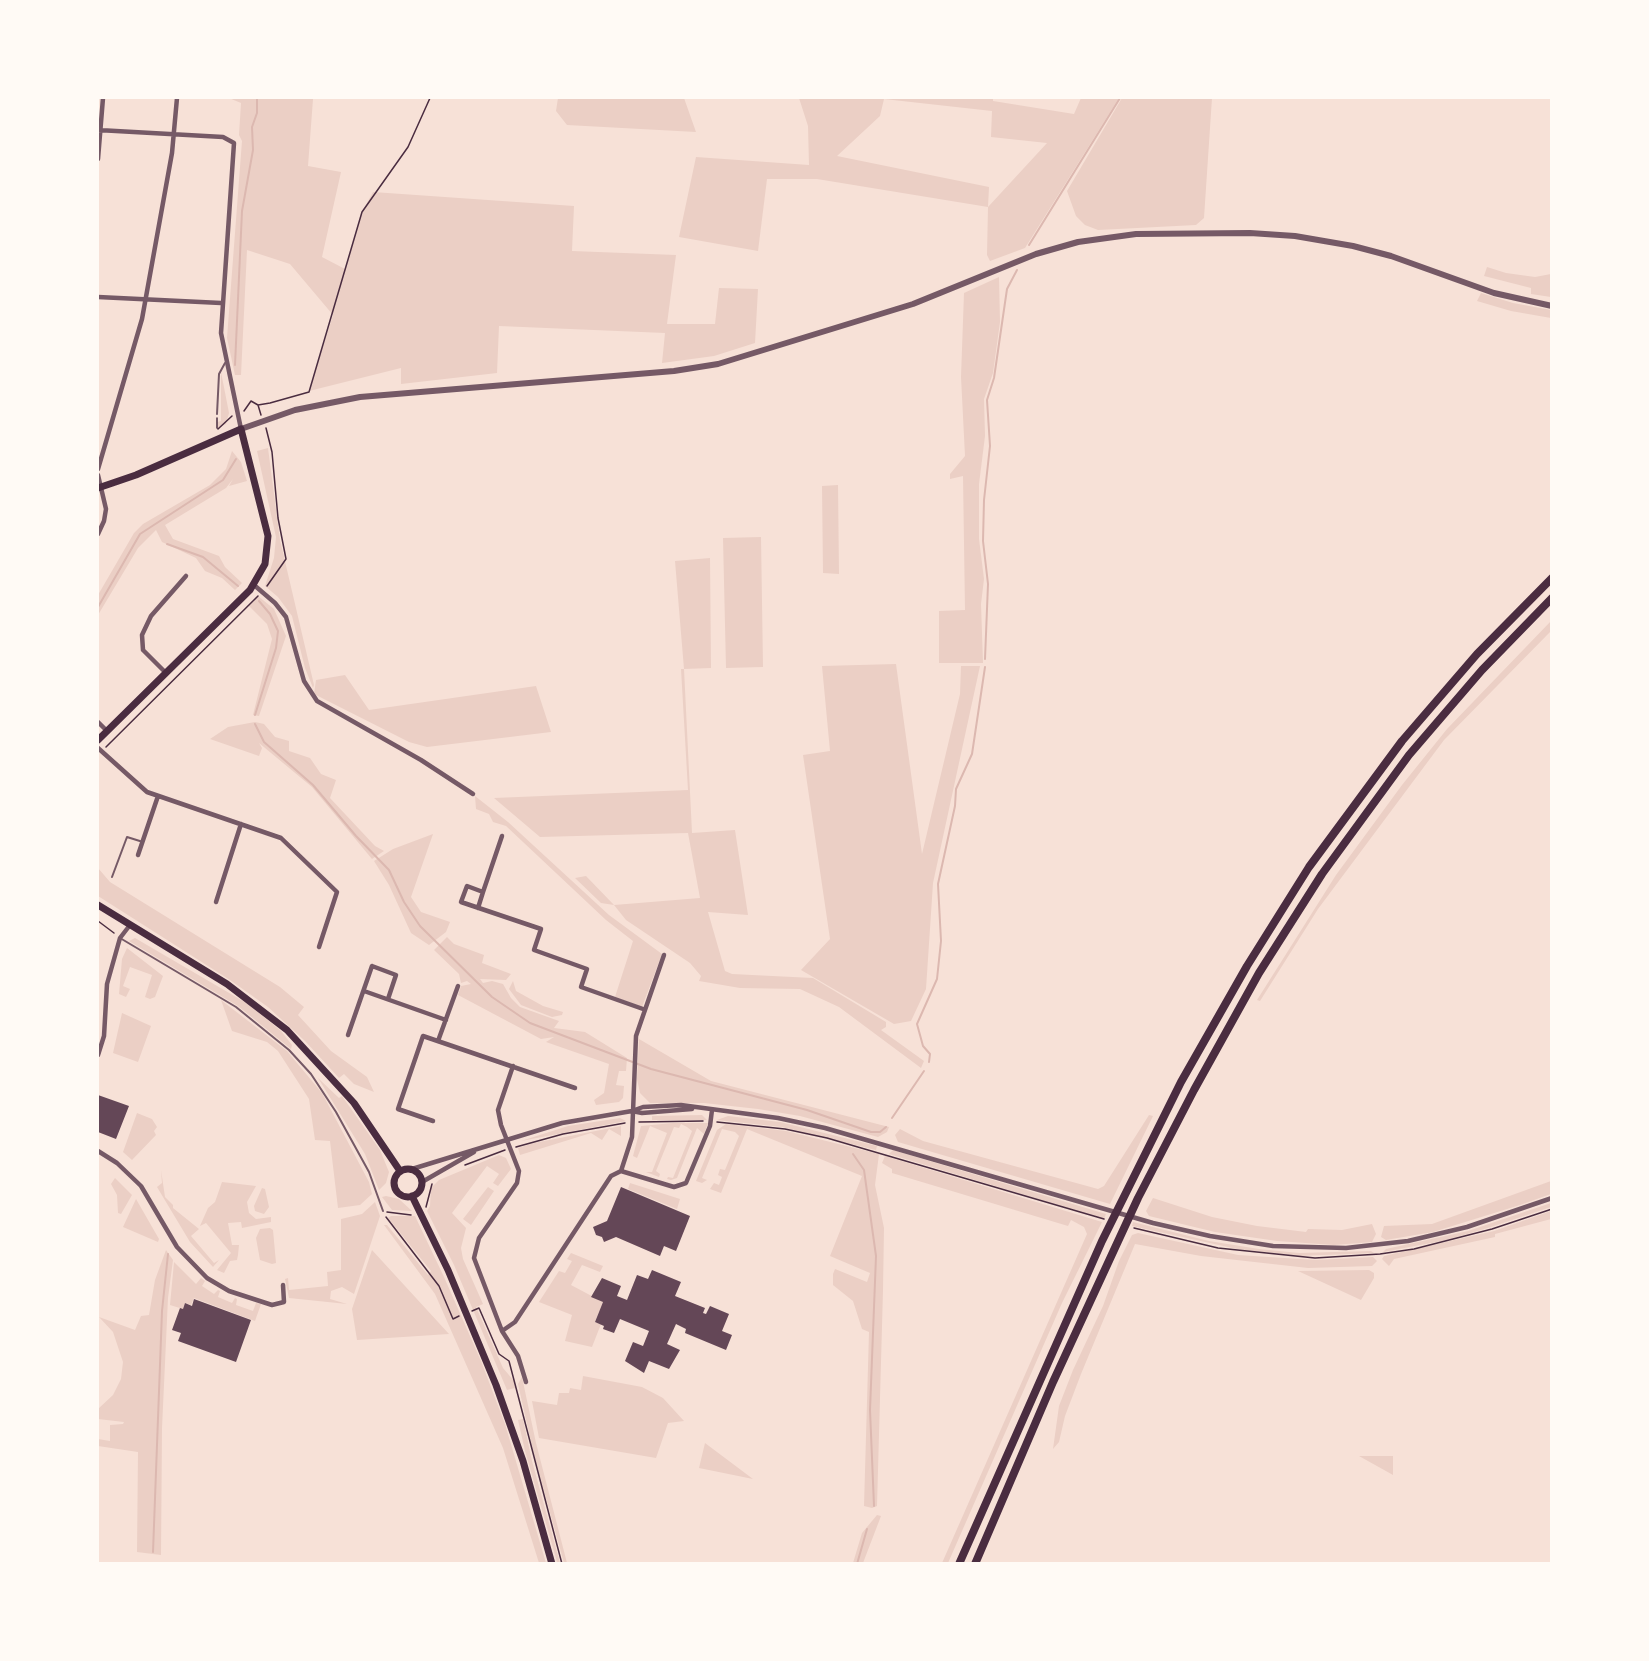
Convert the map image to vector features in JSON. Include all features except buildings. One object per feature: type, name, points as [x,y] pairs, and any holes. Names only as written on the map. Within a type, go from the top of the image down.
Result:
[{"type":"highway","points":[[959,1563],[1102,1241],[1176,1092],[1227,1000],[1327,841],[1402,741],[1446,689],[1551,578]]},
{"type":"highway","points":[[975,1563],[1138,1198],[1228,1026],[1322,874],[1379,794],[1449,707],[1551,598]]},
{"type":"main road","points":[[98,741],[254,585],[265,564],[268,536],[241,429],[136,475],[99,488]]},
{"type":"main road","points":[[98,905],[227,984],[287,1030],[354,1103],[400,1171]]},
{"type":"main road","points":[[412,1169],[422,1182],[417,1193],[412,1196],[401,1195],[397,1191],[394,1180],[400,1171],[412,1169]]},
{"type":"main road","points":[[412,1196],[485,1357],[517,1445],[552,1563]]},
{"type":"street","points":[[98,159],[103,98]]},
{"type":"street","points":[[98,469],[130,364],[146,300],[174,134],[177,98]]},
{"type":"street","points":[[99,130],[223,137],[234,143],[220,333],[241,429],[309,407],[360,397],[674,370],[718,364],[818,331],[906,307],[1043,251],[1085,241],[1144,233],[1250,233],[1295,236],[1353,246],[1391,256],[1494,293],[1551,306]]},
{"type":"street","points":[[98,297],[221,303]]},
{"type":"street","points":[[98,475],[99,488],[106,509],[98,534]]},
{"type":"street","points":[[166,673],[143,650],[142,635],[151,616],[186,576]]},
{"type":"street","points":[[254,585],[280,608],[286,617],[304,681],[317,701],[421,760],[473,794]]},
{"type":"street","points":[[98,722],[107,731]]},
{"type":"street","points":[[99,750],[147,792],[281,838],[337,891],[319,948]]},
{"type":"street","points":[[138,855],[158,796]]},
{"type":"street","points":[[216,902],[241,824]]},
{"type":"street","points":[[478,908],[502,836]]},
{"type":"street","points":[[483,892],[467,886],[461,902],[540,929],[534,950],[587,969],[581,987],[644,1009]]},
{"type":"street","points":[[98,1055],[103,1041],[107,984],[120,938],[130,925]]},
{"type":"street","points":[[502,1332],[515,1322],[608,1180],[621,1171],[632,1137],[635,1047],[644,1009],[664,955]]},
{"type":"street","points":[[348,1035],[372,966],[396,975],[388,999]]},
{"type":"street","points":[[438,1041],[458,986]]},
{"type":"street","points":[[364,991],[446,1020]]},
{"type":"street","points":[[434,1121],[398,1109],[423,1036],[575,1088]]},
{"type":"street","points":[[513,1066],[498,1110],[507,1139],[518,1163],[517,1183],[478,1238],[474,1258],[502,1332],[518,1356],[526,1382]]},
{"type":"street","points":[[412,1169],[562,1123],[633,1111],[683,1112],[694,1109],[778,1118],[837,1131],[1153,1223],[1243,1243],[1308,1249],[1379,1246],[1433,1236],[1551,1198]]},
{"type":"street","points":[[621,1171],[674,1187],[686,1183],[711,1121],[712,1110]]},
{"type":"street","points":[[422,1182],[479,1149]]},
{"type":"street","points":[[98,1151],[126,1171],[141,1186],[177,1247],[207,1278],[229,1291],[272,1305],[284,1302],[283,1284]]},
{"type":"lane","points":[[217,414],[219,374],[225,363]]},
{"type":"lane","points":[[112,878],[127,837],[142,842]]},
{"type":"lane","points":[[120,938],[153,960],[236,1007],[289,1050],[311,1074],[336,1112],[369,1172],[383,1211]]},
{"type":"path","points":[[251,401],[258,405],[309,392],[362,212],[408,147],[430,98]]},
{"type":"path","points":[[217,414],[218,429]]},
{"type":"path","points":[[99,750],[262,592],[286,559],[278,518],[270,445]]},
{"type":"path","points":[[98,921],[120,938]]},
{"type":"path","points":[[458,1169],[511,1148],[588,1128],[633,1122],[711,1121],[767,1126],[827,1138],[1084,1214]]},
{"type":"path","points":[[383,1211],[398,1216],[414,1215],[428,1204],[429,1189],[436,1180]]},
{"type":"path","points":[[1380,1254],[1447,1242],[1551,1209]]},
{"type":"path","points":[[383,1211],[402,1240]]},
{"type":"path","points":[[499,1354],[509,1360],[517,1385],[535,1467],[562,1563]]},
{"type":"shaded area","points":[[229,98],[313,99],[308,166],[341,172],[322,257],[345,269],[362,212],[373,192],[574,206],[572,251],[676,255],[667,324],[715,324],[719,288],[758,289],[755,343],[714,356],[662,363],[665,333],[499,326],[497,373],[401,384],[401,368],[309,391],[333,315],[290,264],[247,250],[241,375],[235,375],[227,338],[242,141],[239,135],[241,103]]},
{"type":"shaded area","points":[[558,98],[684,98],[696,132],[567,125],[556,111]]},
{"type":"shaded area","points":[[799,98],[993,98],[993,101],[1074,114],[1081,98],[1119,98],[1025,248],[990,261],[987,255],[988,207],[817,179],[767,179],[758,251],[679,237],[696,157],[809,165],[808,126]],"holes":[[[884,99],[992,111],[991,137],[1047,143],[988,207],[989,187],[837,156],[880,116]]]},
{"type":"shaded area","points":[[1122,98],[1212,98],[1204,218],[1196,225],[1098,230],[1085,225],[1076,216],[1067,191]]},
{"type":"shaded area","points":[[1487,267],[1506,273],[1535,277],[1551,274],[1551,297],[1531,294],[1531,288],[1484,276]]},
{"type":"shaded area","points":[[999,277],[1000,322],[993,373],[984,399],[985,436],[979,484],[979,539],[984,579],[981,604],[983,663],[939,663],[939,611],[965,610],[963,476],[950,479],[950,474],[965,456],[961,377],[964,293]]},
{"type":"shaded area","points":[[1481,293],[1513,303],[1551,310],[1551,318],[1511,311],[1477,301]]},
{"type":"shaded area","points":[[221,372],[229,413],[226,424],[218,428],[217,422],[221,421]]},
{"type":"shaded area","points":[[268,448],[280,540],[313,688],[305,668],[292,616],[278,597],[265,586],[274,558],[276,537],[257,451]]},
{"type":"shaded area","points":[[232,451],[241,462],[247,481],[229,486],[233,479],[226,488],[165,525],[173,539],[219,556],[225,567],[242,583],[235,590],[222,578],[205,571],[196,558],[162,542],[156,530],[138,548],[98,615],[98,595],[134,533],[143,524],[210,485],[226,469]]},
{"type":"shaded area","points":[[838,485],[839,574],[823,573],[822,486]]},
{"type":"shaded area","points":[[761,537],[763,667],[726,668],[723,538]]},
{"type":"shaded area","points":[[710,558],[711,668],[684,669],[675,561]]},
{"type":"shaded area","points":[[258,596],[274,609],[286,636],[259,716],[253,715],[272,639],[267,624],[249,606]]},
{"type":"shaded area","points":[[1551,621],[1551,631],[1444,740],[1318,909],[1260,1001],[1257,1000],[1336,875],[1402,785],[1447,729]]},
{"type":"shaded area","points":[[896,664],[922,854],[960,694],[961,666],[980,666],[933,883],[926,989],[911,1021],[894,1024],[801,970],[830,939],[803,755],[830,751],[822,666]]},
{"type":"shaded area","points":[[681,669],[684,669],[692,833],[735,830],[748,915],[708,912],[725,971],[732,974],[813,978],[886,1022],[886,1027],[881,1030],[924,1061],[921,1068],[839,1007],[800,989],[740,988],[699,981],[701,976],[690,963],[626,920],[614,905],[700,898],[688,833],[540,837],[494,798],[688,790]]},
{"type":"shaded area","points":[[345,675],[369,710],[536,686],[551,732],[427,747],[409,742],[314,694],[316,680]]},
{"type":"shaded area","points":[[255,722],[264,724],[275,737],[289,741],[289,751],[310,758],[321,774],[336,780],[330,798],[375,846],[384,851],[372,859],[312,787],[259,743],[262,748],[259,756],[210,739],[228,727]]},
{"type":"shaded area","points":[[475,796],[508,822],[609,915],[662,954],[642,1007],[615,997],[633,941],[606,920],[506,826],[493,822],[489,814],[476,809]]},
{"type":"shaded area","points":[[433,834],[411,897],[421,912],[450,922],[446,932],[429,945],[411,933],[389,885],[374,861],[393,849]]},
{"type":"shaded area","points":[[98,868],[110,882],[280,987],[304,1007],[298,1015],[331,1051],[367,1077],[374,1092],[354,1084],[344,1074],[339,1078],[305,1041],[268,1007],[230,980],[98,896]]},
{"type":"shaded area","points":[[586,876],[614,905],[601,903],[575,878]]},
{"type":"shaded area","points":[[447,937],[454,944],[484,955],[482,963],[511,974],[506,980],[480,979],[483,983],[492,981],[503,984],[511,998],[520,1007],[559,1021],[554,1028],[585,1032],[627,1058],[626,1071],[619,1071],[616,1085],[624,1086],[623,1098],[619,1102],[596,1105],[594,1100],[604,1093],[609,1064],[546,1042],[554,1037],[541,1039],[458,995],[461,986],[471,984],[467,981],[461,983],[459,974],[434,950]]},
{"type":"shaded area","points":[[135,938],[248,1004],[281,1031],[292,1045],[291,1049],[238,1006],[129,941]]},
{"type":"shaded area","points":[[127,948],[163,976],[155,997],[150,999],[145,997],[152,975],[130,967],[123,986],[130,989],[126,997],[119,994],[122,959]]},
{"type":"shaded area","points":[[513,981],[516,991],[543,1006],[563,1012],[562,1015],[552,1017],[521,1005],[509,989]]},
{"type":"shaded area","points":[[221,1000],[287,1051],[322,1093],[369,1182],[372,1194],[360,1205],[338,1208],[330,1141],[315,1140],[309,1099],[278,1051],[267,1042],[232,1031]]},
{"type":"shaded area","points":[[122,1013],[151,1026],[138,1062],[113,1053]]},
{"type":"shaded area","points":[[639,1039],[711,1081],[889,1127],[887,1132],[878,1137],[800,1116],[758,1109],[704,1103],[650,1103],[640,1093],[637,1079]]},
{"type":"shaded area","points":[[318,1078],[339,1098],[342,1096],[380,1150],[389,1172],[386,1183],[379,1190],[365,1154]]},
{"type":"shaded area","points":[[137,1113],[152,1119],[157,1127],[154,1131],[156,1135],[132,1160],[123,1152]]},
{"type":"shaded area","points":[[702,1115],[707,1120],[652,1120],[652,1116]]},
{"type":"shaded area","points":[[1149,1115],[1153,1116],[1110,1204],[898,1142],[895,1135],[900,1129],[923,1141],[1098,1189],[1104,1186]]},
{"type":"shaded area","points":[[728,1116],[780,1122],[877,1146],[876,1150],[782,1127],[717,1120]]},
{"type":"shaded area","points":[[620,1118],[626,1121],[521,1141],[568,1126]]},
{"type":"shaded area","points":[[673,1123],[708,1123],[704,1134],[697,1128],[677,1178],[671,1180],[667,1179],[668,1177],[673,1178],[692,1131],[687,1127],[681,1124],[679,1128],[674,1127],[656,1171],[660,1174],[659,1177],[646,1172],[652,1172],[667,1133],[650,1126],[637,1158],[633,1156],[641,1126]]},
{"type":"shaded area","points":[[726,1124],[786,1131],[879,1154],[875,1185],[884,1228],[883,1290],[877,1506],[872,1508],[864,1506],[869,1332],[862,1329],[853,1301],[833,1285],[835,1269],[867,1282],[870,1273],[830,1256],[862,1176],[747,1129],[721,1193],[710,1189],[714,1183],[719,1185],[722,1177],[718,1175],[720,1169],[725,1170],[739,1136],[735,1132],[722,1129],[702,1178],[707,1180],[702,1183],[696,1181],[717,1130]]},
{"type":"shaded area","points":[[621,1126],[621,1136],[609,1129],[602,1140],[591,1133],[520,1155],[518,1148],[534,1143]]},
{"type":"shaded area","points":[[893,1150],[1106,1214],[1104,1219],[889,1154]]},
{"type":"shaded area","points":[[499,1155],[506,1158],[511,1169],[498,1186],[493,1183],[499,1174],[487,1166],[452,1213],[466,1228],[461,1248],[463,1259],[483,1304],[476,1307],[503,1368],[514,1381],[515,1388],[507,1390],[454,1265],[427,1211],[430,1206],[431,1188],[439,1180]]},
{"type":"shaded area","points":[[885,1156],[1102,1222],[1062,1303],[948,1563],[942,1563],[1087,1234],[1084,1227],[1071,1220],[1068,1226],[892,1173],[892,1169],[882,1163]]},
{"type":"shaded area","points":[[161,1170],[165,1197],[173,1208],[199,1229],[191,1236],[214,1263],[219,1260],[213,1267],[190,1242],[157,1187],[162,1183]]},
{"type":"shaded area","points":[[115,1178],[132,1195],[121,1214],[118,1213],[117,1195],[111,1184]]},
{"type":"shaded area","points":[[1551,1181],[1551,1194],[1520,1205],[1433,1232],[1386,1240],[1381,1237],[1384,1226],[1432,1224]]},
{"type":"shaded area","points":[[222,1182],[256,1186],[247,1202],[249,1213],[256,1219],[271,1217],[271,1222],[242,1228],[241,1222],[228,1223],[232,1245],[239,1245],[237,1260],[230,1261],[224,1273],[217,1270],[231,1253],[206,1223],[200,1226],[208,1208],[215,1202]]},
{"type":"shaded area","points":[[630,1183],[680,1199],[677,1209],[628,1189]]},
{"type":"shaded area","points":[[488,1187],[494,1191],[471,1225],[463,1219]]},
{"type":"shaded area","points":[[262,1188],[265,1189],[269,1207],[264,1214],[255,1211],[254,1206]]},
{"type":"shaded area","points":[[382,1197],[399,1199],[412,1211],[392,1210]]},
{"type":"shaded area","points":[[1153,1198],[1212,1217],[1257,1226],[1306,1232],[1308,1229],[1342,1230],[1372,1224],[1376,1234],[1372,1242],[1334,1245],[1277,1241],[1215,1232],[1149,1216],[1146,1211]]},
{"type":"shaded area","points":[[136,1199],[159,1239],[158,1242],[123,1227]]},
{"type":"shaded area","points":[[375,1202],[380,1216],[354,1294],[342,1287],[331,1291],[330,1299],[347,1304],[289,1298],[285,1279],[288,1278],[289,1290],[328,1286],[327,1272],[341,1270],[341,1219],[362,1214]]},
{"type":"shaded area","points":[[1551,1203],[1551,1207],[1447,1240],[1383,1252],[1386,1249],[1468,1231]]},
{"type":"shaded area","points":[[1551,1211],[1551,1219],[1495,1234],[1495,1237],[1394,1259],[1389,1266],[1382,1259],[1384,1256],[1494,1231]]},
{"type":"shaded area","points":[[415,1216],[444,1277],[481,1361],[505,1424],[546,1563],[539,1563],[503,1448],[435,1294],[384,1225],[387,1225],[428,1275],[431,1271],[388,1218]]},
{"type":"shaded area","points":[[1133,1222],[1209,1241],[1259,1249],[1299,1253],[1371,1251],[1374,1253],[1299,1256],[1237,1249],[1132,1226]]},
{"type":"shaded area","points":[[260,1229],[273,1230],[276,1263],[272,1264],[260,1260],[256,1238]]},
{"type":"shaded area","points":[[1138,1233],[1238,1255],[1316,1260],[1373,1257],[1377,1261],[1372,1266],[1308,1268],[1201,1256],[1135,1244],[1081,1374],[1065,1416],[1059,1442],[1053,1449],[1059,1406],[1073,1370],[1103,1306],[1119,1261],[1132,1235]]},
{"type":"shaded area","points":[[166,1250],[173,1260],[168,1298],[162,1428],[161,1555],[137,1552],[138,1452],[98,1446],[98,1439],[110,1441],[110,1425],[124,1422],[98,1419],[98,1409],[113,1395],[121,1379],[123,1362],[113,1332],[99,1317],[135,1330],[141,1316],[149,1315],[155,1280]]},
{"type":"shaded area","points":[[372,1250],[449,1334],[357,1340],[352,1309]]},
{"type":"shaded area","points":[[571,1253],[603,1266],[600,1272],[582,1265],[571,1285],[603,1302],[595,1322],[601,1324],[592,1347],[565,1341],[572,1315],[539,1302],[559,1271],[565,1273],[572,1261],[567,1259]]},
{"type":"shaded area","points":[[174,1262],[196,1284],[201,1278],[205,1281],[202,1286],[214,1294],[220,1291],[218,1297],[232,1303],[235,1298],[237,1299],[236,1305],[253,1311],[256,1303],[261,1304],[255,1321],[194,1298],[191,1305],[185,1303],[183,1309],[170,1305]]},
{"type":"shaded area","points":[[1369,1270],[1374,1273],[1374,1278],[1361,1300],[1298,1271]]},
{"type":"shaded area","points":[[583,1376],[642,1387],[663,1398],[684,1421],[668,1423],[656,1458],[539,1438],[532,1401],[557,1405],[559,1393],[569,1393],[570,1388],[581,1390]]},
{"type":"shaded area","points":[[522,1377],[536,1443],[567,1563],[564,1563],[534,1455],[518,1384]]},
{"type":"shaded area","points":[[523,1419],[560,1563],[557,1562],[525,1451],[518,1420]]},
{"type":"shaded area","points":[[705,1443],[753,1479],[699,1468]]},
{"type":"shaded area","points":[[1359,1456],[1393,1456],[1393,1475]]},
{"type":"shaded area","points":[[877,1515],[881,1516],[863,1563],[853,1563],[862,1533]]},
{"type":"waterway","points":[[235,365],[242,211],[253,150],[252,127],[257,113],[257,98]]},
{"type":"waterway","points":[[1029,245],[1120,98]]},
{"type":"waterway","points":[[985,659],[988,584],[983,541],[984,500],[990,446],[987,400],[994,378],[1007,289],[1017,270]]},
{"type":"waterway","points":[[98,607],[140,534],[223,480],[236,459]]},
{"type":"waterway","points":[[167,544],[203,557],[238,586]]},
{"type":"waterway","points":[[255,715],[276,648],[278,631],[270,614],[259,601]]},
{"type":"waterway","points":[[929,1062],[930,1054],[923,1046],[917,1024],[937,979],[941,941],[938,884],[955,806],[956,789],[972,754],[985,667]]},
{"type":"waterway","points":[[255,724],[264,742],[313,785],[356,836],[389,870],[404,902],[420,926],[492,997],[530,1023],[651,1069],[807,1110],[871,1132],[880,1132],[886,1127]]},
{"type":"waterway","points":[[892,1118],[924,1071]]},
{"type":"waterway","points":[[853,1154],[864,1170],[876,1256],[870,1410],[874,1506]]},
{"type":"waterway","points":[[153,1552],[162,1311],[168,1254]]},
{"type":"waterway","points":[[857,1564],[867,1529]]}]
